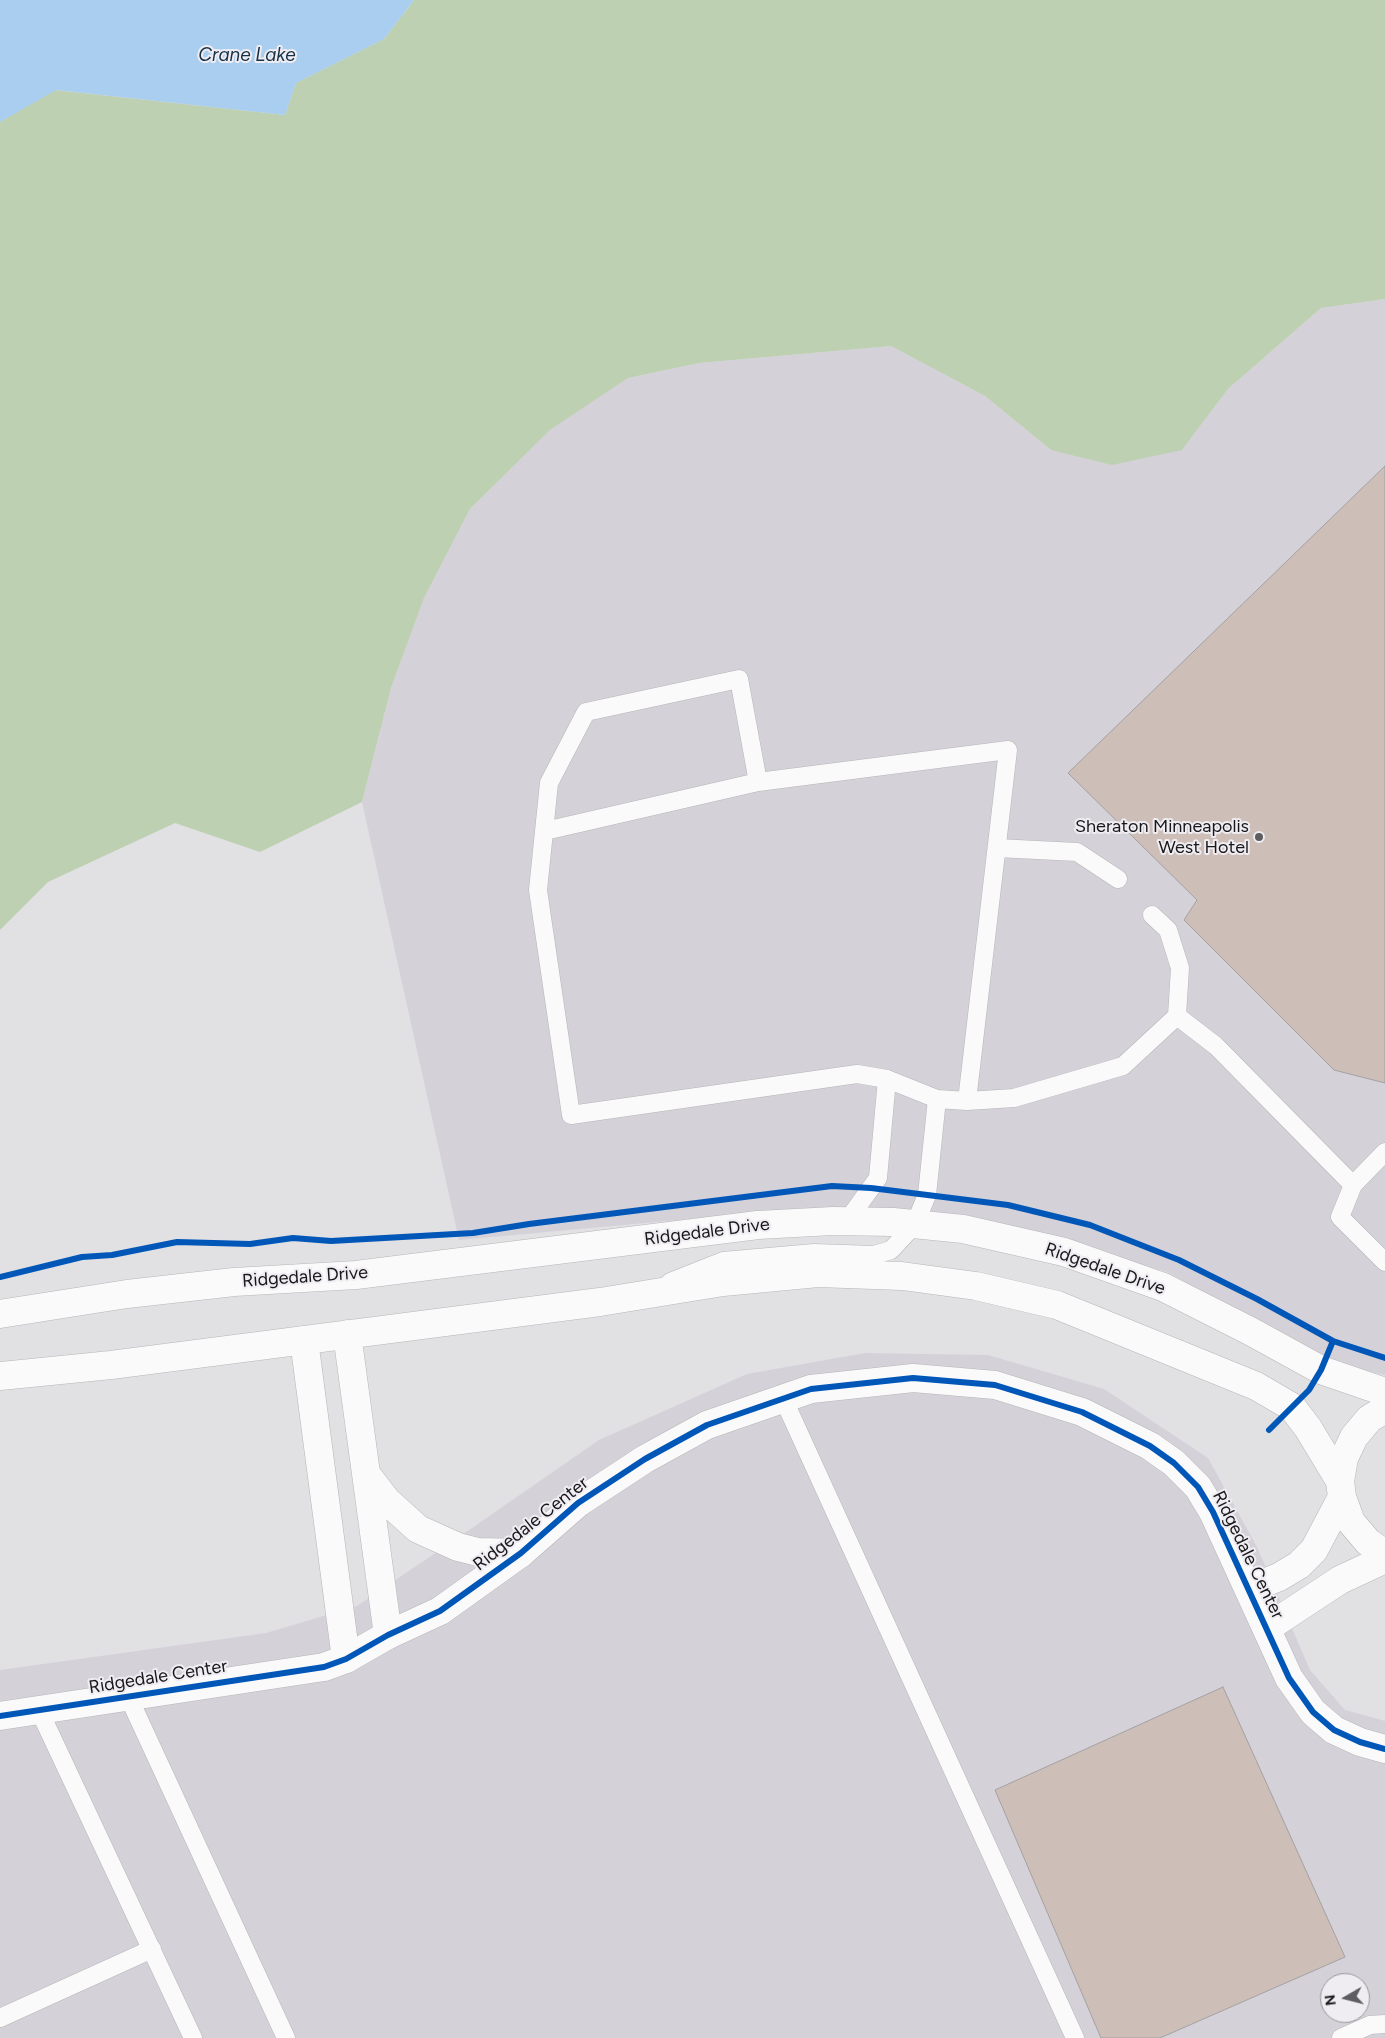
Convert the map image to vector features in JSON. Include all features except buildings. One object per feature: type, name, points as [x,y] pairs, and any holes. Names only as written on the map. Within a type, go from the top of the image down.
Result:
[{"type":"street","name":"Ridgedale Drive","points":[[0,1314],[127,1294],[234,1282],[356,1275],[758,1225],[847,1221],[915,1224],[963,1229],[1064,1252],[1082,1258],[1163,1287],[1250,1330],[1321,1370],[1385,1392]]},
{"type":"street","points":[[0,1376],[110,1365],[304,1340],[630,1297],[723,1282],[818,1273],[902,1276],[976,1286],[1057,1306],[1256,1386],[1292,1407],[1308,1428],[1341,1489],[1351,1522],[1368,1542],[1385,1554]]},
{"type":"street","points":[[347,1334],[388,1635]]},
{"type":"street","points":[[304,1340],[346,1659]]},
{"type":"street","name":"Ridgedale Center","points":[[0,1716],[324,1667],[346,1659],[388,1635],[440,1611],[521,1553],[578,1503],[645,1459],[716,1421],[811,1389],[913,1378],[995,1385],[1082,1412],[1150,1446],[1174,1463],[1198,1487],[1213,1512],[1290,1678],[1313,1712],[1334,1730],[1360,1742],[1385,1749]]},
{"type":"street","points":[[1249,1589],[1279,1577],[1299,1566],[1314,1550],[1341,1489],[1344,1458],[1354,1436],[1369,1419],[1385,1409]]},
{"type":"street","points":[[366,1474],[387,1501],[418,1530],[458,1547],[478,1552],[521,1553]]},
{"type":"street","points":[[1267,1628],[1340,1580],[1385,1559]]},
{"type":"lane","points":[[758,782],[739,679],[586,712],[549,783],[538,890],[571,1115],[857,1074],[887,1079],[937,1099],[967,1101],[1014,1098],[1123,1066],[1177,1016],[1180,968],[1168,930],[1152,915]]},
{"type":"lane","points":[[544,831],[758,782],[1008,750],[967,1101]]},
{"type":"lane","points":[[997,848],[1077,852],[1118,879]]},
{"type":"lane","points":[[1177,1016],[1216,1046],[1353,1185]]},
{"type":"lane","points":[[847,1221],[878,1178],[887,1079]]},
{"type":"lane","points":[[630,1297],[723,1261],[814,1253],[874,1254],[892,1250],[915,1224],[927,1195],[937,1099]]},
{"type":"lane","points":[[1385,1152],[1353,1185],[1340,1217],[1385,1262]]},
{"type":"lane","points":[[784,1398],[1075,2038]]},
{"type":"lane","points":[[129,1698],[286,2038]]},
{"type":"lane","points":[[39,1710],[194,2038]]},
{"type":"lane","points":[[0,2018],[152,1950]]},
{"type":"lane","points":[[1341,2038],[1370,2025],[1385,2024]]},
{"type":"shaded area","points":[[1385,299],[1385,1375],[1348,1367],[1291,1340],[1167,1272],[1005,1225],[810,1208],[459,1240],[362,802],[391,688],[424,598],[470,509],[550,430],[628,378],[699,363],[891,346],[985,396],[1051,450],[1182,450],[1228,389],[1321,308]]},
{"type":"shaded area","points":[[865,1353],[988,1355],[1104,1389],[1208,1458],[1257,1547],[1310,1670],[1345,1710],[1385,1721],[1385,2038],[0,2038],[0,1670],[266,1633],[357,1606],[599,1440],[747,1374]]},
{"type":"green space","points":[[414,0],[1385,0],[1385,299],[1321,308],[1228,389],[1182,450],[1112,465],[1051,450],[985,396],[891,346],[699,363],[628,378],[550,430],[470,509],[424,598],[391,688],[362,802],[260,852],[175,823],[48,882],[0,930],[0,122],[55,90],[285,115],[296,83],[384,39]]},
{"type":"water","name":"Crane Lake","points":[[0,0],[414,0],[384,39],[296,83],[285,115],[56,90],[0,122]]},
{"type":"cycle path","points":[[0,1277],[82,1257],[112,1255],[177,1242],[250,1244],[293,1238],[331,1241],[473,1233],[529,1224],[832,1186],[871,1188],[1008,1205],[1090,1225],[1179,1260],[1257,1299],[1333,1341],[1385,1358]]},
{"type":"cycle path","points":[[1269,1430],[1309,1390],[1321,1370],[1333,1341]]},
{"type":"cycle path","points":[[0,1716],[324,1667],[346,1659],[388,1635],[440,1611],[521,1553],[578,1503],[645,1459],[707,1425],[811,1389],[913,1378],[995,1385],[1082,1412],[1150,1446],[1174,1463],[1198,1487],[1213,1512],[1289,1678],[1313,1712],[1334,1730],[1360,1742],[1385,1749]]},
{"type":"place","name":"Sheraton Minneapolis West Hotel","points":[[1259,837]]}]
